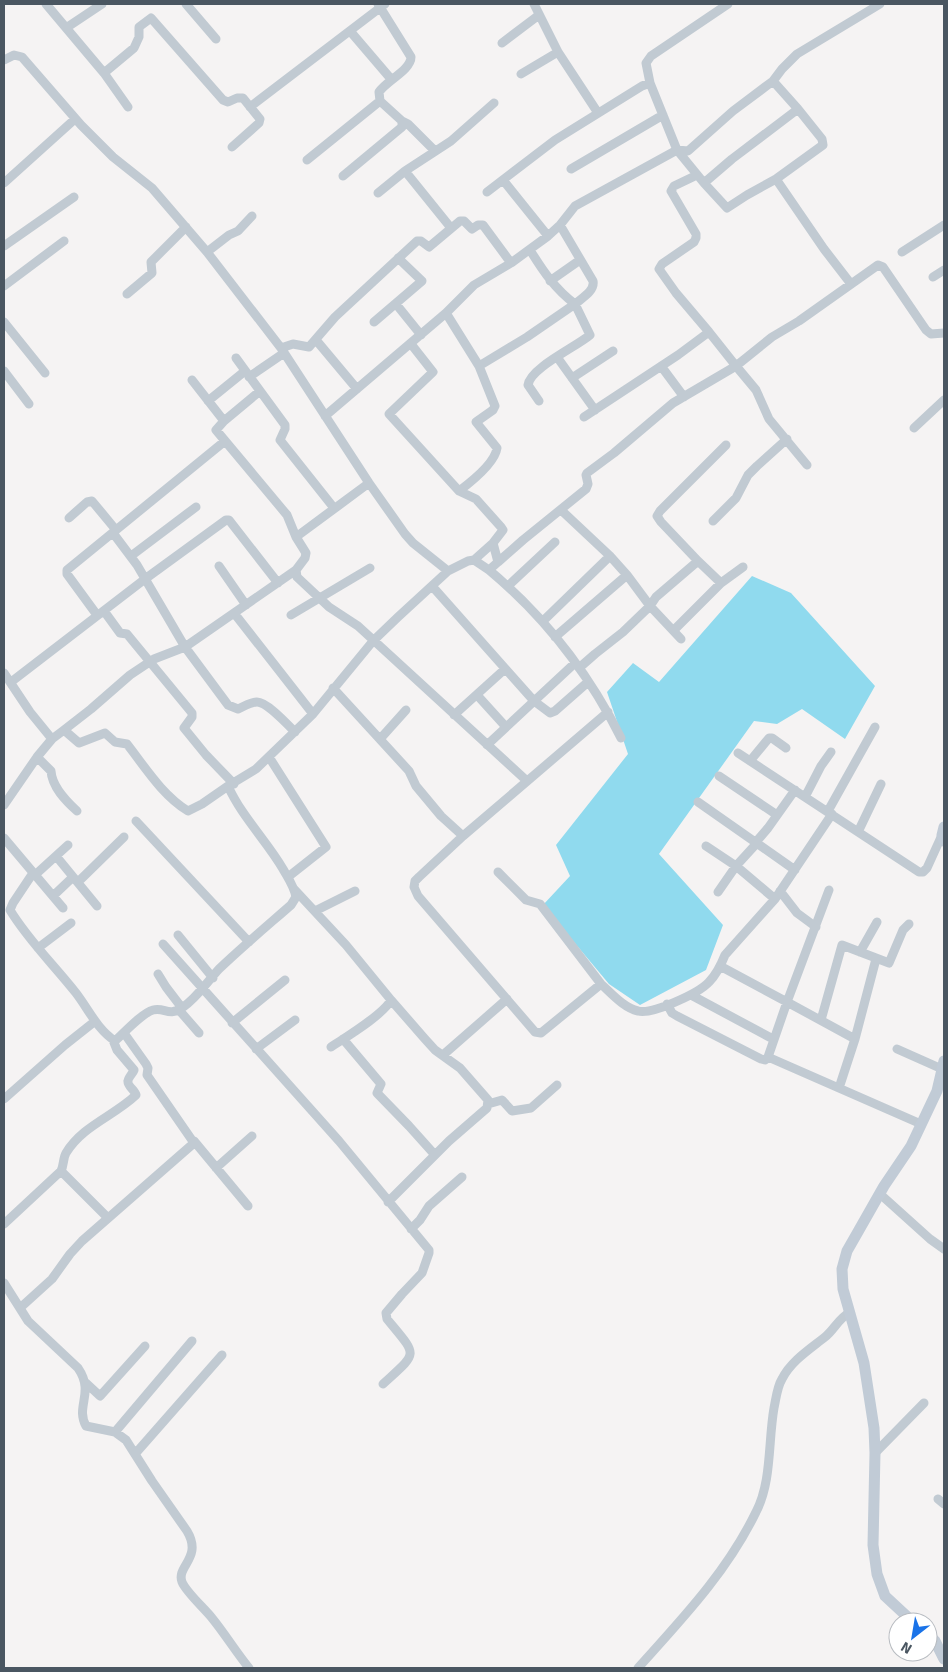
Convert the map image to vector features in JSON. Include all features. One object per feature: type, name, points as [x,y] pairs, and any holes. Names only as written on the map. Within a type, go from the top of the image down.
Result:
[{"type":"street","points":[[46,4],[104,73],[128,107]]},
{"type":"street","points":[[66,28],[102,4]]},
{"type":"street","points":[[186,4],[216,39]]},
{"type":"street","points":[[534,4],[558,52],[598,113]]},
{"type":"street","points":[[728,4],[651,56],[646,63],[650,83],[677,150],[697,176],[727,208],[747,194],[776,179],[823,145],[822,139],[773,80]]},
{"type":"street","points":[[325,416],[411,344],[474,285],[511,263],[548,236],[560,225],[575,206],[677,150],[688,151],[733,111],[773,80],[797,54],[880,4]]},
{"type":"street","points":[[250,107],[381,5],[411,57],[409,65],[391,79],[379,92],[380,101],[408,124],[434,151]]},
{"type":"street","points":[[502,44],[540,15]]},
{"type":"street","points":[[104,73],[134,48],[140,37],[139,27],[151,18],[223,100],[228,102],[242,98],[260,122],[232,147]]},
{"type":"street","points":[[350,31],[391,79]]},
{"type":"street","points":[[521,74],[558,52]]},
{"type":"street","points":[[4,60],[14,54],[22,57],[75,119],[113,158],[152,188],[186,227],[283,350],[409,540],[448,571]]},
{"type":"street","points":[[487,192],[555,140],[642,86],[650,83]]},
{"type":"street","points":[[308,160],[380,101]]},
{"type":"street","points":[[378,193],[405,171],[451,141],[494,103]]},
{"type":"street","points":[[704,183],[732,159],[798,110]]},
{"type":"street","points":[[571,170],[663,115]]},
{"type":"street","points":[[4,183],[75,119]]},
{"type":"street","points":[[343,176],[400,130],[402,121]]},
{"type":"street","points":[[405,171],[452,228]]},
{"type":"street","points":[[697,176],[674,186],[671,191],[696,234],[696,238],[694,242],[662,264],[659,269],[676,293],[756,390],[769,419],[807,465]]},
{"type":"street","points":[[776,179],[824,249],[851,284]]},
{"type":"street","points":[[504,180],[548,236]]},
{"type":"street","points":[[4,246],[74,197]]},
{"type":"street","points":[[207,252],[229,235],[238,232],[252,216]]},
{"type":"street","points":[[208,401],[294,344],[309,347],[335,317],[417,241],[421,241],[429,247],[462,220],[472,229],[478,225],[483,226],[511,263]]},
{"type":"street","points":[[902,252],[944,224]]},
{"type":"street","points":[[478,366],[527,337],[575,304],[592,289],[593,281],[560,225]]},
{"type":"street","points":[[127,294],[152,273],[153,270],[150,264],[152,260],[186,227]]},
{"type":"street","points":[[4,286],[64,241]]},
{"type":"street","points":[[530,250],[550,281],[575,304],[590,335],[543,366],[527,383],[540,401]]},
{"type":"street","points":[[374,322],[422,281],[398,258]]},
{"type":"street","points":[[550,281],[580,260]]},
{"type":"street","points":[[489,570],[522,540],[562,510],[588,487],[587,473],[614,453],[673,403],[736,366],[772,337],[799,321],[878,265],[880,265],[926,330],[931,334],[944,333]]},
{"type":"street","points":[[933,276],[944,270]]},
{"type":"street","points":[[396,304],[421,335]]},
{"type":"street","points":[[446,313],[478,366],[495,406],[493,410],[476,422],[498,448],[493,460],[459,491]]},
{"type":"street","points":[[4,322],[45,373]]},
{"type":"street","points":[[584,417],[709,332]]},
{"type":"street","points":[[316,340],[357,389]]},
{"type":"street","points":[[64,730],[79,743],[105,733],[115,742],[127,744],[147,771],[177,804],[188,811],[256,769],[313,714],[373,641],[448,571],[474,560],[502,533],[501,527],[476,499],[459,491],[389,414],[434,372],[411,344]]},
{"type":"street","points":[[572,378],[614,352]]},
{"type":"street","points":[[557,357],[595,410]]},
{"type":"street","points":[[236,358],[286,427],[280,440],[334,508]]},
{"type":"street","points":[[661,366],[684,397]]},
{"type":"street","points":[[4,371],[29,404]]},
{"type":"street","points":[[192,380],[224,421]]},
{"type":"street","points":[[4,805],[52,739],[92,709],[130,675],[149,662],[185,647],[296,570],[306,556],[287,515],[216,430],[260,391]]},
{"type":"street","points":[[914,428],[944,400]]},
{"type":"street","points":[[713,521],[736,498],[748,476],[757,466],[787,439]]},
{"type":"street","points":[[113,1040],[115,1041],[151,1011],[160,1009],[167,1013],[181,1009],[203,990],[212,978],[249,942],[291,905],[296,897],[288,877],[275,856],[244,815],[231,785],[184,728],[192,717],[192,713],[127,634],[120,633],[100,613],[67,574],[67,570],[225,441]]},
{"type":"street","points":[[721,583],[657,516],[660,510],[726,445]]},
{"type":"street","points":[[296,537],[369,482]]},
{"type":"street","points":[[69,518],[88,502],[92,501],[146,578],[185,647],[228,705],[238,709],[260,702],[294,732]]},
{"type":"street","points":[[131,556],[196,506]]},
{"type":"street","points":[[562,510],[610,556],[650,606],[681,638]]},
{"type":"street","points":[[11,682],[146,578],[227,519],[278,583]]},
{"type":"street","points":[[508,586],[555,542]]},
{"type":"street","points":[[493,543],[498,562]]},
{"type":"street","points":[[543,621],[610,556]]},
{"type":"street","points":[[474,560],[508,586],[543,621],[588,682],[608,712],[621,738]]},
{"type":"street","points":[[487,745],[534,701],[623,632],[650,606],[656,597],[698,561]]},
{"type":"street","points":[[219,566],[246,605]]},
{"type":"street","points":[[674,630],[721,583],[743,567]]},
{"type":"street","points":[[290,615],[322,598],[370,568]]},
{"type":"street","points":[[296,570],[297,577],[322,598],[329,607],[358,626],[527,781]]},
{"type":"street","points":[[555,637],[627,575]]},
{"type":"street","points":[[432,586],[505,669],[546,712],[555,712],[588,682]]},
{"type":"street","points":[[234,613],[313,714]]},
{"type":"street","points":[[454,715],[505,669]]},
{"type":"street","points":[[4,673],[30,712],[52,739]]},
{"type":"street","points":[[333,688],[409,771],[416,786],[441,816],[463,836]]},
{"type":"street","points":[[477,695],[506,727]]},
{"type":"street","points":[[380,740],[406,710]]},
{"type":"street","points":[[601,984],[538,1034],[418,896],[414,887],[415,881],[463,836],[608,712]]},
{"type":"street","points":[[498,872],[526,900],[540,904],[601,984],[629,1008],[643,1012],[651,1011],[691,995],[709,983],[725,955],[777,895],[795,870],[830,813],[875,727]]},
{"type":"street","points":[[750,761],[766,739],[772,738],[786,748]]},
{"type":"street","points":[[805,797],[821,766],[831,752]]},
{"type":"street","points":[[738,753],[919,872],[923,872],[927,868],[944,834]]},
{"type":"street","points":[[269,756],[326,847],[288,877]]},
{"type":"street","points":[[38,757],[51,772],[51,778],[56,788],[77,811]]},
{"type":"street","points":[[719,776],[776,815]]},
{"type":"street","points":[[858,832],[881,784]]},
{"type":"street","points":[[718,892],[795,790]]},
{"type":"street","points":[[698,802],[795,870]]},
{"type":"street","points":[[136,821],[249,942]]},
{"type":"street","points":[[52,896],[76,879],[124,837]]},
{"type":"street","points":[[4,838],[63,908]]},
{"type":"street","points":[[4,1224],[61,1171],[64,1166],[65,1155],[76,1140],[98,1122],[136,1096],[135,1091],[128,1085],[128,1080],[134,1070],[117,1050],[113,1040],[94,1022],[77,994],[19,925],[10,910],[34,874],[68,845]]},
{"type":"street","points":[[706,846],[777,895],[816,927]]},
{"type":"street","points":[[56,856],[97,906]]},
{"type":"street","points":[[294,889],[346,945],[425,1039],[460,1068],[488,1100],[487,1108],[388,1202]]},
{"type":"street","points":[[667,1004],[672,1013],[764,1060],[768,1056],[829,890]]},
{"type":"street","points":[[315,911],[355,891]]},
{"type":"street","points":[[860,952],[877,922]]},
{"type":"street","points":[[38,948],[71,923]]},
{"type":"street","points":[[821,1020],[842,945],[889,963],[903,930],[909,924]]},
{"type":"street","points":[[178,935],[212,978]]},
{"type":"street","points":[[163,944],[339,1141],[429,1253],[422,1272],[388,1310],[387,1319],[409,1346],[411,1354],[408,1360],[383,1384]]},
{"type":"street","points":[[839,1088],[855,1039],[876,959]]},
{"type":"street","points":[[720,966],[855,1039]]},
{"type":"street","points":[[158,974],[199,1034]]},
{"type":"street","points":[[232,1023],[285,980]]},
{"type":"street","points":[[691,995],[773,1039]]},
{"type":"street","points":[[331,1047],[366,1024],[387,1006],[391,1000]]},
{"type":"street","points":[[443,1055],[507,1000]]},
{"type":"street","points":[[256,1049],[295,1020]]},
{"type":"street","points":[[4,1099],[53,1055],[94,1022]]},
{"type":"street","points":[[124,1033],[146,1064],[148,1068],[147,1075],[194,1141],[248,1206]]},
{"type":"street","points":[[343,1039],[381,1084],[377,1093],[436,1155]]},
{"type":"street","points":[[897,1049],[943,1065],[937,1091],[911,1146],[847,1251],[842,1269],[843,1289],[864,1363],[874,1428],[873,1545],[877,1574],[885,1596],[902,1612]]},
{"type":"street","points":[[768,1056],[921,1124]]},
{"type":"street","points":[[488,1104],[501,1100],[514,1111],[529,1109],[557,1085]]},
{"type":"street","points":[[216,1168],[252,1136]]},
{"type":"street","points":[[20,1308],[52,1279],[82,1241],[193,1146],[194,1141]]},
{"type":"street","points":[[61,1171],[108,1218]]},
{"type":"street","points":[[411,1229],[420,1220],[427,1208],[462,1177]]},
{"type":"street","points":[[880,1194],[944,1250]]},
{"type":"street","points":[[4,1283],[28,1320],[78,1368],[86,1384],[100,1396],[145,1346]]},
{"type":"street","points":[[638,1668],[714,1581],[745,1534],[757,1511],[765,1485],[777,1392],[782,1379],[803,1354],[831,1332],[849,1313]]},
{"type":"street","points":[[115,1432],[192,1341]]},
{"type":"street","points":[[135,1454],[222,1355]]},
{"type":"street","points":[[86,1384],[82,1415],[86,1426],[115,1432],[126,1440],[192,1539],[193,1548],[182,1575],[182,1584],[213,1620],[244,1666]]},
{"type":"street","points":[[875,1453],[924,1403]]},
{"type":"street","points":[[938,1647],[944,1659]]},
{"type":"water","points":[[752,576],[791,593],[875,686],[845,739],[802,709],[777,724],[754,721],[659,854],[723,925],[706,970],[640,1005],[609,984],[543,905],[570,876],[556,845],[628,754],[607,692],[633,663],[659,682]]}]
